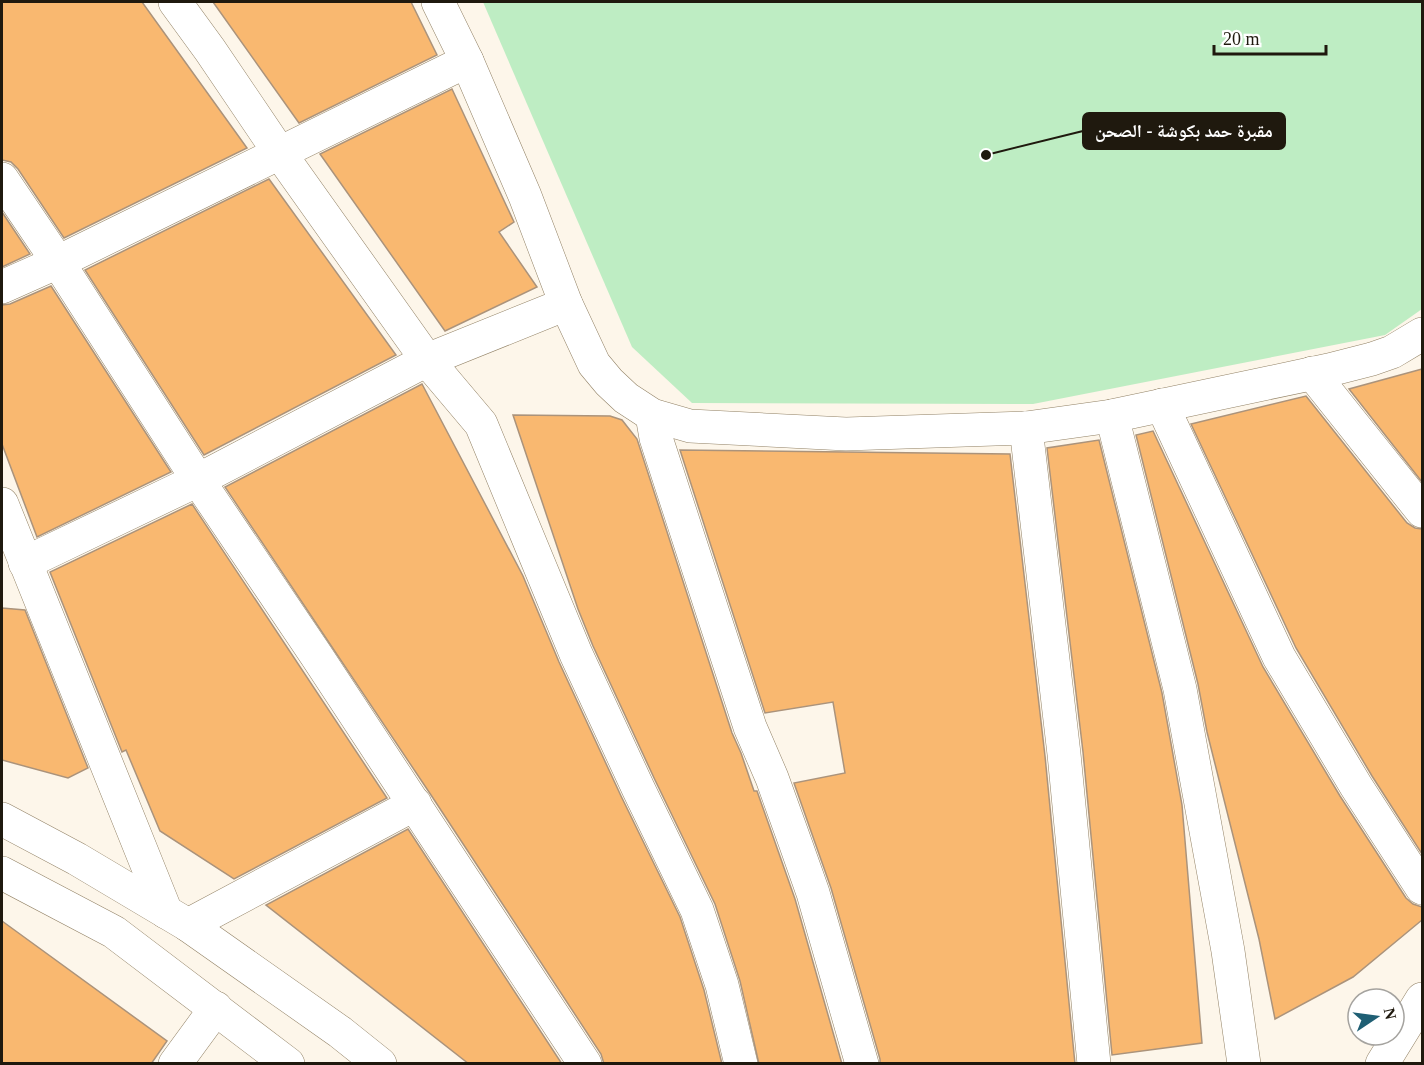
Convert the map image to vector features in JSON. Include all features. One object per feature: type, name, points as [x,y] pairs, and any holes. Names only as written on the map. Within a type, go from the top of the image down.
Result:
[{"type":"street","points":[[175,2],[427,360],[481,424],[576,654],[697,910],[722,985],[741,1064]]},
{"type":"street","points":[[438,2],[467,61],[525,196],[566,304],[594,363],[626,398],[652,415],[690,426],[846,434],[1026,428],[1112,416],[1371,359],[1392,352],[1422,334]]},
{"type":"street","points":[[2,287],[58,262],[467,61]]},
{"type":"street","points":[[2,179],[198,480],[585,1064]]},
{"type":"street","points":[[25,563],[198,480],[427,360],[566,304]]},
{"type":"street","points":[[1312,373],[1422,511]]},
{"type":"street","points":[[1162,405],[1279,657],[1356,786],[1422,888]]},
{"type":"street","points":[[652,415],[656,438],[750,727],[772,778],[813,893],[862,1064]]},
{"type":"street","points":[[1112,416],[1180,689],[1228,951],[1244,1064]]},
{"type":"street","points":[[1026,428],[1064,754],[1094,1064]]},
{"type":"street","points":[[2,504],[177,918]]},
{"type":"street","points":[[177,918],[414,804]]},
{"type":"street","points":[[2,819],[77,859],[177,918],[340,1032],[380,1064]]},
{"type":"street","points":[[2,873],[114,932],[288,1064]]},
{"type":"street","points":[[1382,1064],[1422,999]]},
{"type":"street","points":[[176,1064],[216,1008]]},
{"type":"green space","points":[[483,2],[1422,2],[1422,309],[1385,335],[1033,404],[692,403],[632,347]]},
{"type":"building","points":[[2,2],[142,2],[247,148],[64,238],[18,169],[11,162],[2,160]]},
{"type":"building","points":[[213,2],[411,2],[437,55],[299,123]]},
{"type":"building","points":[[452,89],[514,222],[499,232],[537,287],[445,331],[320,154]]},
{"type":"building","points":[[269,179],[396,355],[204,455],[85,270]]},
{"type":"building","points":[[2,212],[30,254],[2,267]]},
{"type":"building","points":[[51,286],[171,472],[37,537],[2,444],[2,305],[10,304]]},
{"type":"building","points":[[1422,369],[1422,482],[1349,389]]},
{"type":"building","points":[[422,384],[523,576],[559,662],[680,917],[704,990],[722,1064],[604,1064],[601,1054],[431,795],[225,487]]},
{"type":"building","points":[[1306,396],[1407,523],[1422,529],[1422,854],[1372,776],[1296,648],[1191,424]]},
{"type":"building","points":[[513,415],[610,416],[622,420],[637,439],[732,733],[754,791],[757,791],[795,899],[842,1064],[759,1064],[740,981],[715,904],[593,646],[578,609]]},
{"type":"building","points":[[1153,431],[1263,667],[1340,796],[1406,898],[1422,907],[1422,920],[1353,977],[1275,1019],[1259,939],[1136,435]]},
{"type":"building","points":[[1099,440],[1162,693],[1182,805],[1202,1043],[1112,1055],[1083,752],[1047,448]]},
{"type":"building","points":[[680,450],[1010,454],[1045,756],[1075,1064],[880,1064],[831,888],[794,783],[845,773],[833,702],[765,713]]},
{"type":"building","points":[[192,504],[387,798],[234,879],[160,831],[126,750],[122,752],[50,572]]},
{"type":"building","points":[[2,608],[25,610],[88,768],[68,778],[2,760]]},
{"type":"building","points":[[408,829],[562,1064],[469,1064],[266,905]]},
{"type":"building","points":[[2,921],[167,1041],[151,1064],[2,1064]]},
{"type":"place","name":"مقبرة حمد بكوشة - الصحن","points":[[986,155]]}]
